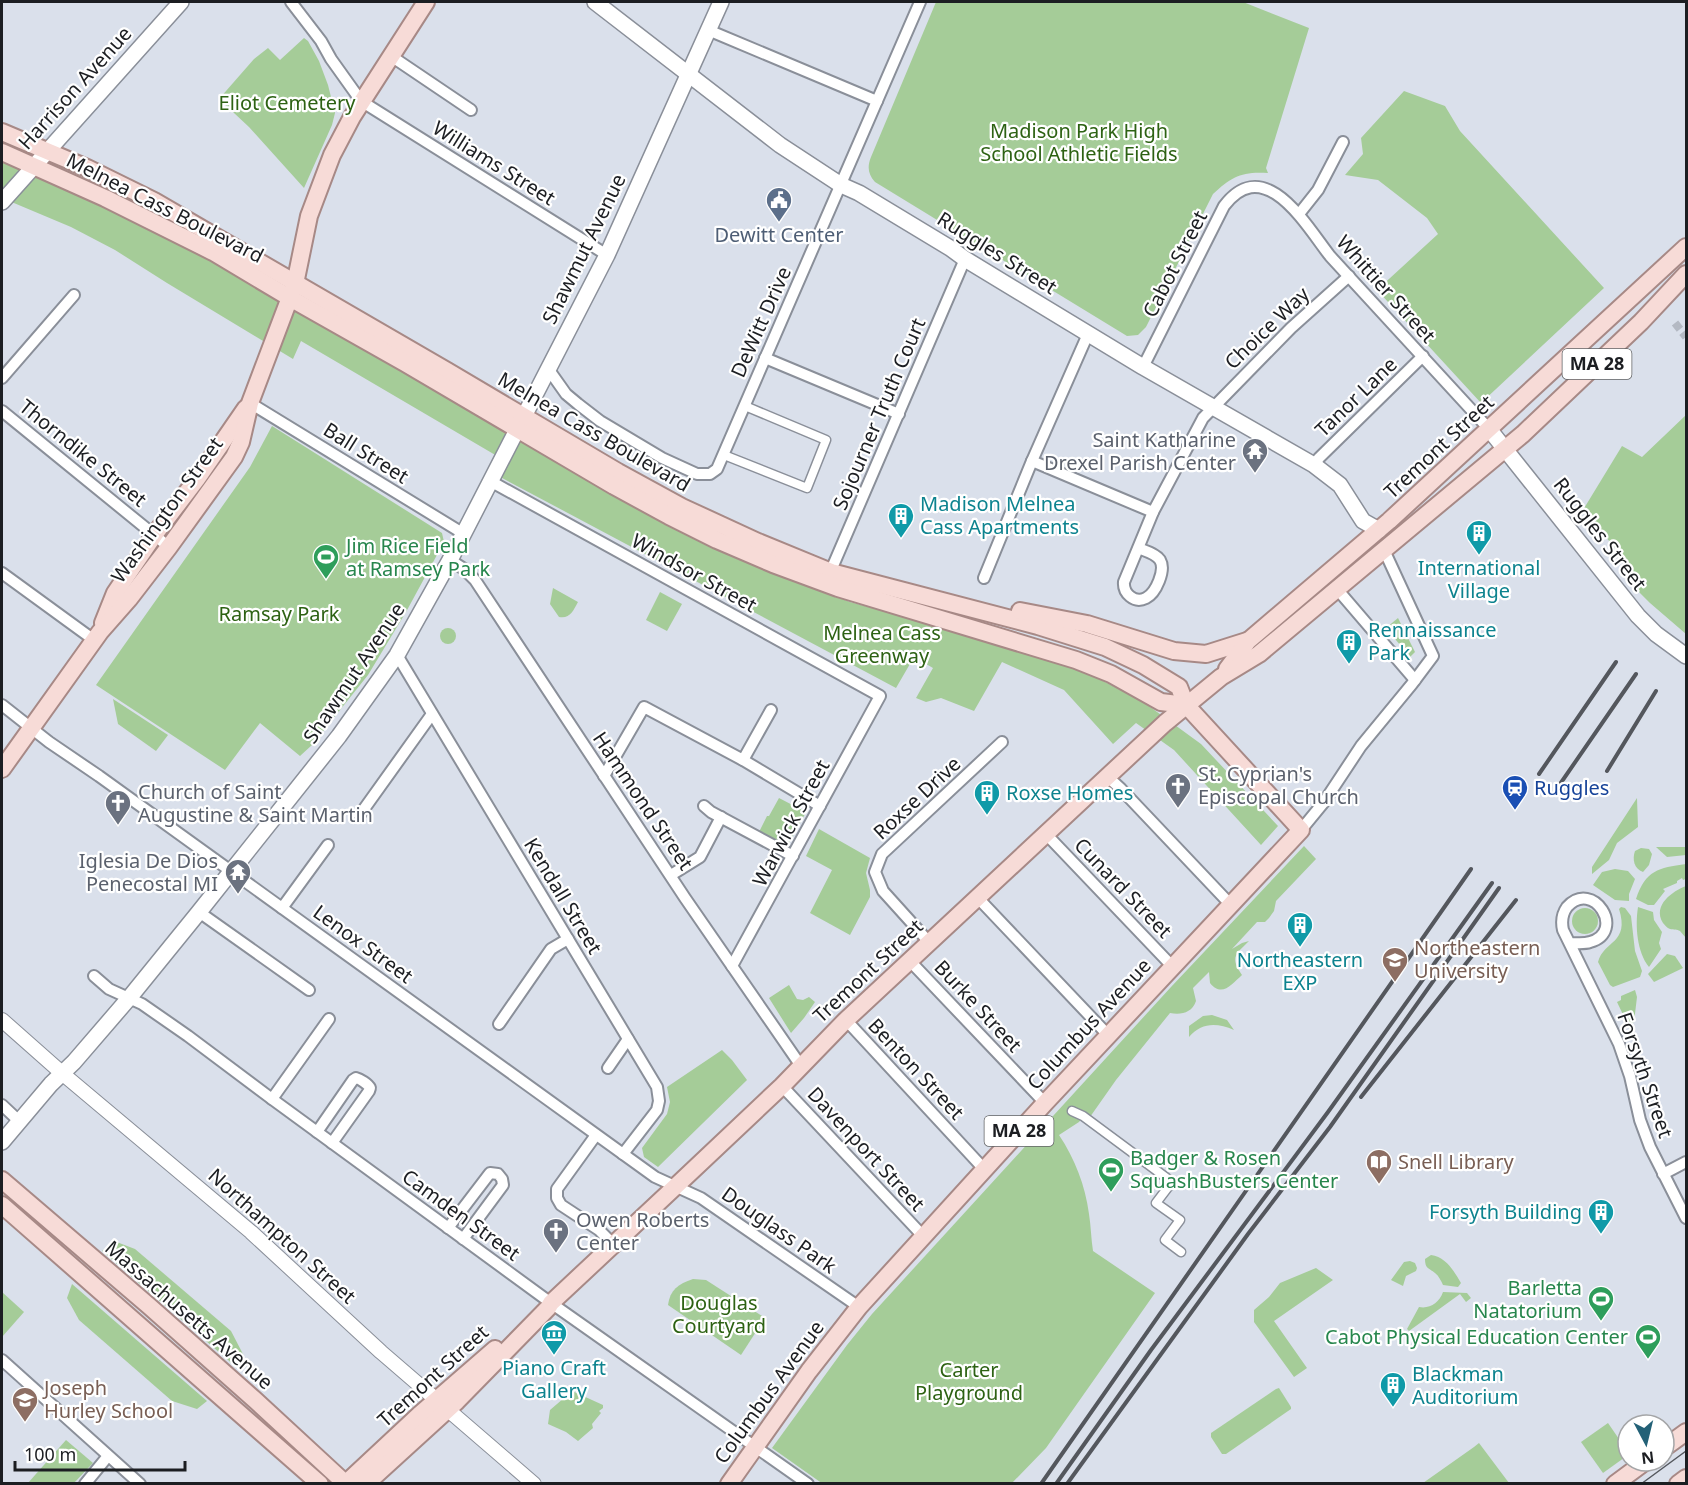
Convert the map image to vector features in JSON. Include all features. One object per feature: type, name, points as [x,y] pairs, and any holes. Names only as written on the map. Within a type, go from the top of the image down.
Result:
[{"type":"main road","name":"Harrison Avenue","points":[[2,202],[181,2]]},
{"type":"main road","name":"Washington Street","points":[[2,770],[97,636],[169,547],[234,457],[241,442],[250,403],[292,291],[308,222],[332,155],[361,101],[426,2]]},
{"type":"main road","name":"Ruggles Street","points":[[595,2],[780,146],[1143,367],[1314,465],[1340,485],[1363,521],[1379,530]]},
{"type":"main road","name":"Shawmut Avenue","points":[[2,1142],[51,1084],[63,1074],[130,998],[200,912],[339,736],[397,655],[492,482],[608,255],[721,2]]},
{"type":"main road","name":"Melnea Cass Boulevard","points":[[2,132],[87,168],[203,228],[292,291],[405,363],[682,507],[828,578],[884,603],[1076,660],[1111,674],[1161,702],[1186,705]]},
{"type":"main road","name":"Melnea Cass Boulevard","points":[[2,152],[162,226],[292,291]]},
{"type":"main road","name":"Tremont Street","points":[[1221,676],[1248,641],[1379,530],[1686,247]]},
{"type":"main road","name":"Tremont Street","points":[[366,1484],[442,1404],[546,1304],[551,1302],[676,1186],[782,1086],[909,960],[1047,835],[1165,723],[1221,676],[1259,654],[1523,434],[1588,373],[1686,274]]},
{"type":"main road","name":"Washington Street","points":[[97,636],[115,592],[250,403]]},
{"type":"main road","name":"Ruggles Street","points":[[1489,429],[1638,616],[1663,640],[1686,656]]},
{"type":"main road","name":"Melnea Cass Boulevard","points":[[828,578],[919,595],[1046,628],[1105,647],[1143,665],[1179,687],[1186,705],[1301,830]]},
{"type":"main road","points":[[919,595],[943,596],[1062,618],[1174,651],[1206,654],[1248,641]]},
{"type":"main road","name":"Columbus Avenue","points":[[729,1484],[809,1371],[859,1306],[1107,1035],[1301,830]]},
{"type":"main road","name":"Massachusetts Avenue","points":[[2,1180],[149,1306],[345,1483]]},
{"type":"main road","name":"Massachusetts Avenue","points":[[2,1205],[320,1484]]},
{"type":"main road","name":"Tremont Street","points":[[345,1483],[442,1404]]},
{"type":"main road","points":[[1615,1484],[1630,1473]]},
{"type":"main road","points":[[1678,1484],[1686,1478]]},
{"type":"street","points":[[291,2],[321,41],[361,101]]},
{"type":"street","name":"DeWitt Drive","points":[[549,370],[566,394],[578,404],[600,421],[662,458],[697,474],[710,474],[717,469],[920,2]]},
{"type":"street","points":[[708,30],[878,101]]},
{"type":"street","points":[[391,56],[471,110]]},
{"type":"street","name":"Williams Street","points":[[361,101],[608,255]]},
{"type":"street","points":[[1299,214],[1318,190],[1343,142]]},
{"type":"street","name":"Whittier Street","points":[[1250,188],[1269,190],[1277,194],[1299,214],[1330,256],[1489,429]]},
{"type":"street","name":"Cabot Street","points":[[1143,367],[1224,206],[1235,195],[1250,188]]},
{"type":"street","name":"Sojourner Truth Court","points":[[828,578],[965,259]]},
{"type":"street","name":"Choice Way","points":[[1138,548],[1153,512],[1203,418],[1291,328],[1349,276]]},
{"type":"street","points":[[2,378],[74,295]]},
{"type":"street","points":[[984,578],[1032,460],[1088,334]]},
{"type":"street","name":"Tanor Lane","points":[[1314,465],[1423,356]]},
{"type":"street","points":[[765,358],[899,414]]},
{"type":"street","name":"Ball Street","points":[[250,403],[464,534]]},
{"type":"street","name":"Sojourner Truth Court","points":[[724,455],[807,488],[826,440],[745,406]]},
{"type":"street","name":"Thorndike Street","points":[[2,411],[169,547]]},
{"type":"street","points":[[1032,460],[1153,512]]},
{"type":"street","name":"Windsor Street","points":[[492,482],[880,696]]},
{"type":"street","points":[[1138,548],[1156,556],[1162,567],[1152,593],[1148,598],[1141,600],[1134,599],[1127,594],[1124,588],[1124,582],[1138,548]]},
{"type":"street","name":"Columbus Avenue","points":[[1301,830],[1324,802],[1366,740],[1432,656],[1384,550]]},
{"type":"street","name":"Hammond Street","points":[[450,560],[468,572],[475,580],[670,876],[801,1066]]},
{"type":"street","points":[[2,573],[97,636]]},
{"type":"street","points":[[1337,589],[1415,680]]},
{"type":"street","name":"Kendall Street","points":[[397,655],[657,1087],[659,1101],[653,1116],[623,1154]]},
{"type":"street","name":"Warwick Street","points":[[732,966],[880,696]]},
{"type":"street","name":"Lenox Street","points":[[2,705],[596,1135],[655,1177],[676,1186]]},
{"type":"street","points":[[604,776],[644,707],[743,760],[820,806]]},
{"type":"street","points":[[743,760],[771,710]]},
{"type":"street","points":[[359,816],[432,714]]},
{"type":"street","name":"Roxse Drive","points":[[929,942],[883,891],[875,872],[882,854],[1002,742]]},
{"type":"street","points":[[1108,777],[1230,904]]},
{"type":"street","points":[[704,806],[794,856]]},
{"type":"street","points":[[670,876],[700,856],[721,817]]},
{"type":"street","name":"Cunard Street","points":[[1047,835],[1172,966]]},
{"type":"street","points":[[282,908],[328,845]]},
{"type":"street","points":[[977,897],[1107,1035]]},
{"type":"street","name":"Forsyth Street","points":[[1571,943],[1592,942],[1603,934],[1606,924],[1605,914],[1594,901],[1586,899],[1569,905],[1564,912],[1562,924],[1571,943],[1619,1044],[1650,1147],[1686,1218]]},
{"type":"street","points":[[200,912],[309,990]]},
{"type":"street","points":[[499,1024],[551,949],[568,939]]},
{"type":"street","name":"Burke Street","points":[[909,960],[1045,1103]]},
{"type":"street","name":"Camden Street","points":[[94,976],[109,989],[130,998],[188,1036],[463,1239],[808,1484]]},
{"type":"street","points":[[272,1099],[328,1019]]},
{"type":"street","name":"Northampton Street","points":[[2,1020],[251,1232],[381,1352],[534,1484]]},
{"type":"street","name":"Benton Street","points":[[846,1020],[984,1169]]},
{"type":"street","points":[[608,1068],[628,1039]]},
{"type":"street","points":[[317,1132],[353,1080],[356,1078],[369,1086],[369,1091],[332,1143]]},
{"type":"street","name":"Davenport Street","points":[[782,1086],[923,1236]]},
{"type":"street","points":[[2,1105],[19,1121]]},
{"type":"street","points":[[1072,1111],[1083,1116],[1172,1182],[1156,1203],[1179,1220],[1165,1240],[1181,1252]]},
{"type":"street","points":[[596,1135],[557,1188],[556,1198],[561,1205],[599,1230],[613,1244]]},
{"type":"street","points":[[1664,1174],[1686,1162]]},
{"type":"street","points":[[448,1228],[490,1173],[498,1174],[503,1185],[463,1239]]},
{"type":"street","name":"Douglass Park","points":[[676,1186],[701,1198],[859,1306]]},
{"type":"street","points":[[2,1360],[140,1484]]},
{"type":"street","points":[[85,1484],[108,1456]]},
{"type":"green space","name":"Madison Park High School Athletic Fields","points":[[936,2],[1243,2],[1309,28],[1266,168],[1268,173],[1238,176],[1213,194],[1146,327],[1138,335],[1127,336],[875,182],[871,176],[869,167],[871,157]]},
{"type":"green space","name":"Eliot Cemetery","points":[[304,38],[319,61],[335,113],[332,125],[304,188],[249,127],[219,99],[254,59],[268,48],[280,60]]},
{"type":"green space","points":[[1404,91],[1445,106],[1460,131],[1604,288],[1481,403],[1377,290],[1438,234],[1427,218],[1378,180],[1345,175],[1363,154],[1361,138]]},
{"type":"green space","name":"Melnea Cass Greenway","points":[[2,160],[54,181],[178,241],[641,508],[747,562],[850,602],[968,634],[1082,670],[1142,701],[1201,744],[1278,826],[1261,845],[1174,750],[1136,723],[1113,744],[1064,690],[1002,662],[974,711],[941,698],[926,702],[916,698],[933,668],[914,657],[896,688],[489,471],[497,456],[301,341],[293,359],[115,250],[71,227],[2,198]]},
{"type":"green space","points":[[1686,415],[1686,634],[1639,592],[1621,555],[1583,510],[1622,446],[1642,457]]},
{"type":"green space","name":"Ramsay Park","points":[[272,426],[442,533],[444,542],[368,675],[312,745],[300,756],[260,723],[225,770],[96,685],[250,467]]},
{"type":"green space","points":[[553,588],[578,602],[569,616],[559,617],[550,604]]},
{"type":"green space","points":[[660,592],[682,604],[667,631],[646,620]]},
{"type":"green space","points":[[1398,618],[1415,652],[1410,657],[1386,628]]},
{"type":"green space","points":[[445,628],[451,628],[456,636],[454,642],[445,644],[440,639],[440,633]]},
{"type":"green space","points":[[113,699],[168,735],[156,751],[118,724]]},
{"type":"green space","points":[[779,798],[804,811],[805,814],[788,845],[785,846],[759,832]]},
{"type":"green space","points":[[1637,798],[1638,827],[1617,843],[1609,860],[1592,874],[1592,867]]},
{"type":"green space","points":[[819,829],[870,858],[866,873],[870,897],[850,935],[810,913],[832,870],[806,856]]},
{"type":"green space","name":"Carter Playground","points":[[1304,846],[1316,859],[1276,901],[1274,911],[1269,918],[1265,922],[1257,922],[1232,949],[1249,941],[1240,950],[1235,960],[1242,975],[1227,988],[1219,989],[1210,983],[1209,972],[1193,988],[1196,1001],[1192,1008],[1178,1014],[1170,1013],[1116,1080],[1090,1117],[1085,1114],[1079,1122],[1059,1135],[1070,1153],[1082,1183],[1089,1214],[1093,1251],[1155,1293],[1046,1448],[1012,1483],[823,1484],[772,1448],[872,1314],[1171,987]]},
{"type":"green space","points":[[1656,847],[1686,847],[1686,855],[1667,857]]},
{"type":"green space","points":[[1641,848],[1649,849],[1652,854],[1649,865],[1643,872],[1638,869],[1634,860],[1635,851]]},
{"type":"green space","points":[[1686,864],[1686,879],[1682,878],[1677,883],[1663,889],[1665,891],[1654,905],[1648,905],[1636,899],[1644,882],[1654,872]]},
{"type":"green space","points":[[1615,869],[1628,871],[1635,879],[1629,894],[1629,901],[1615,900],[1593,885],[1602,872]]},
{"type":"green space","points":[[1686,886],[1686,938],[1680,931],[1665,926],[1660,910],[1670,895]]},
{"type":"green space","points":[[1638,907],[1653,912],[1654,920],[1662,932],[1659,943],[1661,949],[1649,967],[1642,954],[1638,938]]},
{"type":"green space","points":[[1585,908],[1594,912],[1598,921],[1594,930],[1585,934],[1576,930],[1572,921],[1576,912]]},
{"type":"green space","points":[[1625,908],[1631,916],[1635,951],[1642,971],[1640,977],[1613,987],[1598,962],[1605,949],[1619,935],[1622,920],[1619,909]]},
{"type":"green space","points":[[1667,954],[1675,956],[1683,968],[1654,982],[1648,974]]},
{"type":"green space","points":[[789,985],[797,999],[803,1000],[809,997],[815,1002],[791,1033],[769,998]]},
{"type":"green space","points":[[1635,990],[1637,997],[1634,1022],[1628,1025],[1617,1002],[1621,1000],[1621,996]]},
{"type":"green space","points":[[1212,1015],[1227,1020],[1234,1030],[1210,1025],[1204,1026],[1189,1037],[1189,1026],[1203,1016]]},
{"type":"green space","points":[[722,1050],[747,1080],[658,1167],[644,1157],[642,1148],[667,1114],[670,1102],[667,1087]]},
{"type":"green space","points":[[114,1241],[135,1249],[231,1331],[244,1356],[235,1366],[102,1251]]},
{"type":"green space","points":[[1431,1255],[1449,1265],[1461,1283],[1458,1287],[1443,1285],[1438,1276],[1427,1267],[1425,1259]]},
{"type":"green space","points":[[1404,1262],[1415,1263],[1417,1268],[1416,1271],[1406,1276],[1403,1286],[1391,1280]]},
{"type":"green space","points":[[1316,1268],[1333,1280],[1274,1321],[1307,1368],[1294,1377],[1254,1322],[1254,1310],[1280,1283]]},
{"type":"green space","name":"Douglas Courtyard","points":[[693,1279],[706,1280],[765,1318],[741,1355],[668,1305],[676,1288]]},
{"type":"green space","points":[[72,1284],[207,1401],[197,1409],[172,1401],[79,1320],[67,1298]]},
{"type":"green space","points":[[2,1292],[24,1312],[2,1337]]},
{"type":"green space","points":[[1443,1292],[1467,1293],[1471,1298],[1466,1302],[1460,1294],[1409,1331],[1407,1329],[1419,1307],[1434,1304]]},
{"type":"green space","points":[[1279,1388],[1291,1409],[1226,1454],[1222,1454],[1211,1437],[1211,1433]]},
{"type":"green space","points":[[570,1390],[603,1405],[599,1411],[601,1413],[592,1424],[593,1428],[578,1441],[566,1432],[548,1424],[550,1410]]},
{"type":"green space","points":[[1608,1423],[1616,1435],[1616,1464],[1603,1473],[1581,1442]]},
{"type":"green space","points":[[66,1440],[93,1463],[74,1483],[28,1483]]},
{"type":"green space","points":[[1479,1443],[1509,1483],[1423,1483],[1474,1447]]},
{"type":"tunnel","points":[[1675,323],[1686,337]]},
{"type":"tram line","points":[[1641,1484],[1686,1451]]},
{"type":"railway","points":[[1539,774],[1616,662]]},
{"type":"railway","points":[[1558,787],[1636,674]]},
{"type":"railway","points":[[1607,771],[1656,691]]},
{"type":"railway","points":[[1041,1484],[1471,869]]},
{"type":"railway","points":[[1056,1484],[1492,883]]},
{"type":"railway","points":[[1067,1484],[1248,1234],[1330,1127],[1499,888]]},
{"type":"railway","points":[[1361,1097],[1516,900]]},
{"type":"place","name":"Dewitt Center","points":[[779,223]]},
{"type":"place","name":"Saint Katharine Drexel Parish Center","points":[[1255,474]]},
{"type":"place","name":"Madison Melnea Cass Apartments","points":[[901,539]]},
{"type":"place","name":"International Village","points":[[1479,556]]},
{"type":"place","name":"Jim Rice Field at Ramsey Park","points":[[326,580]]},
{"type":"place","name":"Rennaissance Park","points":[[1349,665]]},
{"type":"place","name":"St. Cyprian's Episcopal Church","points":[[1178,809]]},
{"type":"place","name":"Ruggles","points":[[1515,811]]},
{"type":"place","name":"Roxse Homes","points":[[987,816]]},
{"type":"place","name":"Church of Saint Augustine & Saint Martin","points":[[118,826]]},
{"type":"place","name":"Iglesia De Dios Penecostal MI","points":[[238,895]]},
{"type":"place","name":"Northeastern EXP","points":[[1300,948]]},
{"type":"place","name":"Northeastern University","points":[[1395,983]]},
{"type":"place","name":"Snell Library","points":[[1379,1185]]},
{"type":"place","name":"Badger & Rosen SquashBusters Center","points":[[1111,1193]]},
{"type":"place","name":"Forsyth Building","points":[[1601,1235]]},
{"type":"place","name":"Owen Roberts Center","points":[[556,1254]]},
{"type":"place","name":"Barletta Natatorium","points":[[1601,1322]]},
{"type":"place","name":"Piano Craft Gallery","points":[[554,1356]]},
{"type":"place","name":"Cabot Physical Education Center","points":[[1648,1360]]},
{"type":"place","name":"Blackman Auditorium","points":[[1393,1408]]},
{"type":"place","name":"Joseph Hurley School","points":[[25,1423]]}]
